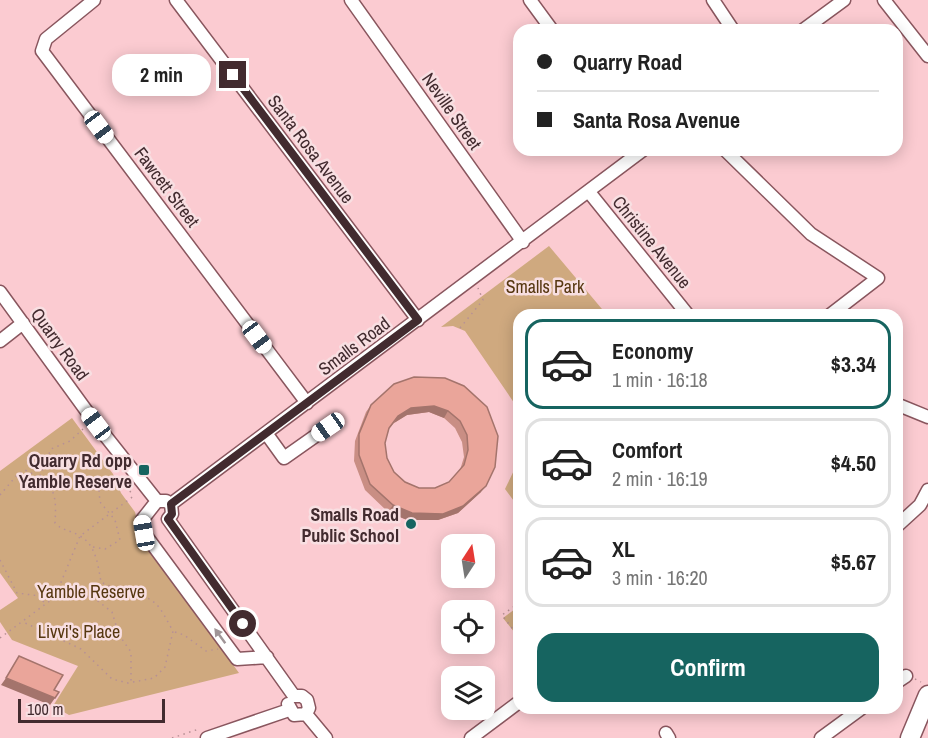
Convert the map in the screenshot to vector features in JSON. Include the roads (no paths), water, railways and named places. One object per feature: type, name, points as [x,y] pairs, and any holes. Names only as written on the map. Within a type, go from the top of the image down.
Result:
[{"type":"highway","points":[[910,738],[928,695]]},
{"type":"street","name":"Fawcett Street","points":[[93,0],[46,39],[42,51],[307,403]]},
{"type":"street","name":"Santa Rosa Avenue","points":[[176,0],[418,320]]},
{"type":"street","name":"Neville Street","points":[[351,0],[523,242]]},
{"type":"street","points":[[530,0],[548,24]]},
{"type":"street","points":[[713,0],[730,24]]},
{"type":"street","points":[[811,24],[844,0]]},
{"type":"street","points":[[884,0],[927,54]]},
{"type":"street","name":"Smalls Road","points":[[171,504],[523,242],[634,156]]},
{"type":"street","points":[[731,156],[811,234],[878,278],[838,309]]},
{"type":"street","name":"Christine Avenue","points":[[589,192],[683,309]]},
{"type":"street","name":"Quarry Road","points":[[0,292],[144,484],[155,505]]},
{"type":"street","points":[[0,341],[22,323]]},
{"type":"street","points":[[903,407],[928,417]]},
{"type":"street","points":[[266,433],[284,458],[328,427]]},
{"type":"street","points":[[903,521],[920,506],[928,489]]},
{"type":"street","points":[[155,505],[155,518],[168,519],[172,514],[171,504],[166,501],[155,505],[142,520],[144,533],[227,646],[237,659],[267,657]]},
{"type":"street","points":[[168,519],[294,696]]},
{"type":"street","points":[[294,696],[289,702],[289,710],[296,716],[306,714]]},
{"type":"street","points":[[294,696],[302,696],[308,700],[309,708],[306,714]]},
{"type":"street","points":[[471,738],[513,706]]},
{"type":"street","points":[[207,738],[289,710]]},
{"type":"street","points":[[306,714],[326,738]]},
{"type":"street","points":[[821,738],[854,714]]},
{"type":"place","name":"Quarry Rd opp Yamble Reserve","points":[[144,470]]},
{"type":"place","name":"Smalls Road Public School","points":[[411,524]]},
{"type":"park label","name":"Smalls Park","points":[[545,286]]},
{"type":"park label","name":"Yamble Reserve","points":[[91,591]]},
{"type":"park label","name":"Livvi's Place","points":[[79,631]]}]
